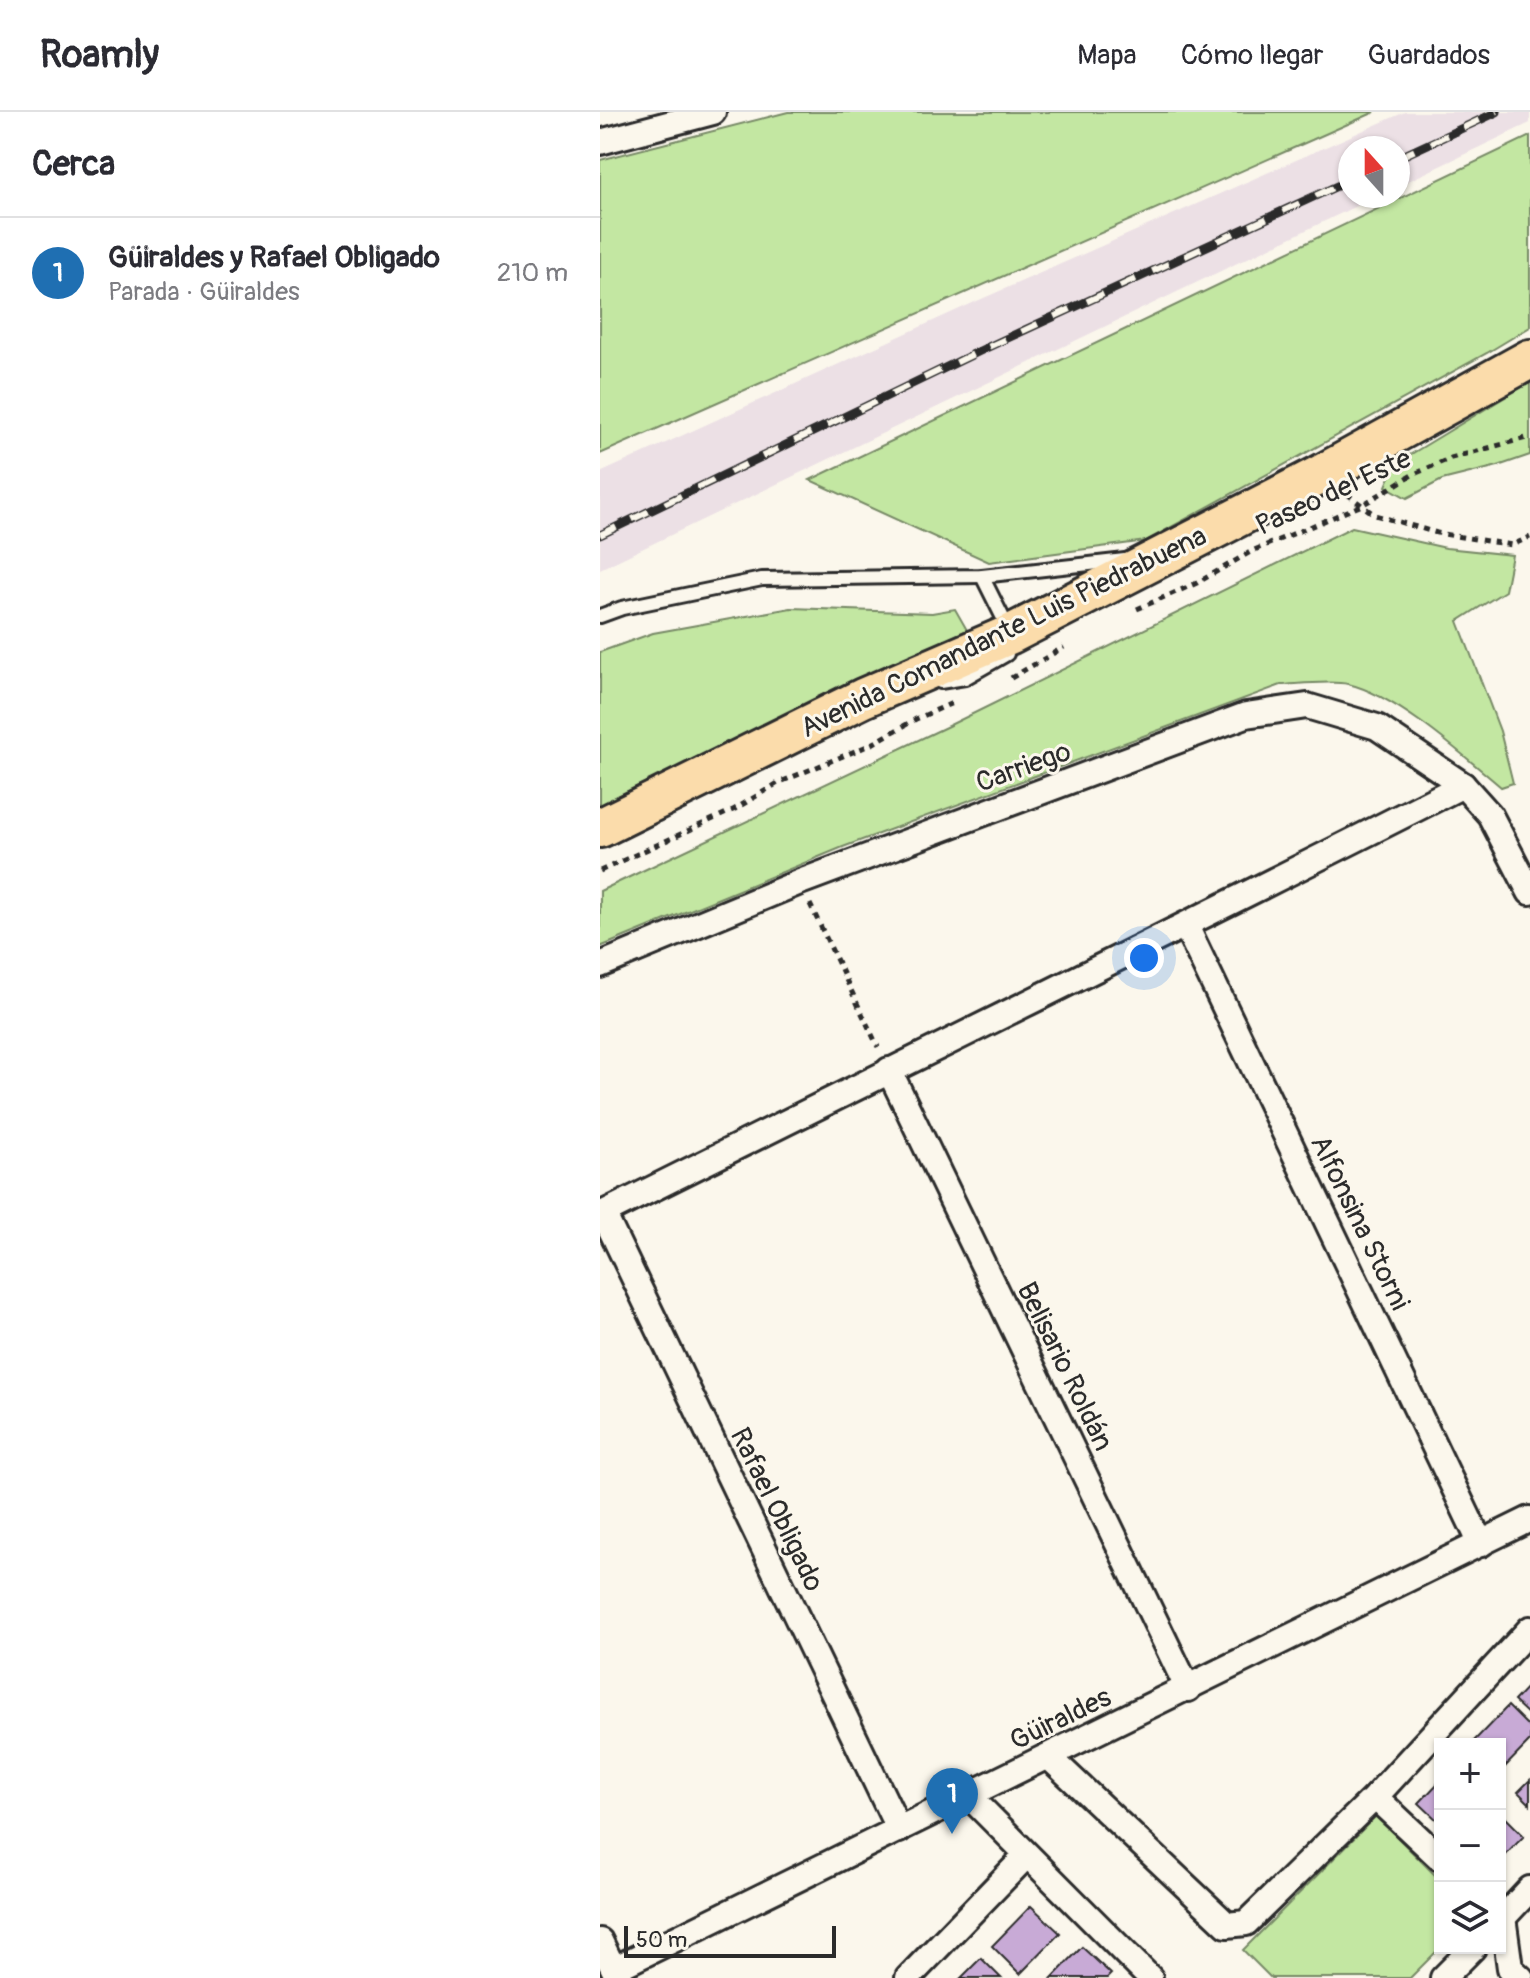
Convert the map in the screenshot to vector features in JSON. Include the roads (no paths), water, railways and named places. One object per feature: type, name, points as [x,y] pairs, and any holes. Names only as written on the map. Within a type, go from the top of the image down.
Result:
[{"type":"main road","name":"Avenida Comandante Luis Piedrabuena","points":[[600,828],[863,698],[1011,634],[1320,475],[1530,359]]},
{"type":"street","points":[[600,142],[713,112]]},
{"type":"street","name":"Carriego","points":[[600,965],[800,882],[1246,715],[1307,706],[1377,727],[1463,785],[1521,847],[1530,892]]},
{"type":"street","points":[[602,1214],[1186,926],[1463,785]]},
{"type":"street","name":"Alfonsina Storni","points":[[1186,926],[1481,1544]]},
{"type":"street","name":"Belisario Roldán","points":[[889,1070],[1188,1689]]},
{"type":"street","name":"Rafael Obligado","points":[[602,1214],[899,1830]]},
{"type":"street","name":"Güiraldes","points":[[616,1974],[899,1830],[1530,1519]]},
{"type":"street","points":[[1049,1757],[1227,1925],[1246,1923],[1375,1797],[1530,1629]]},
{"type":"street","points":[[969,1796],[1150,1978]]},
{"type":"street","points":[[1375,1797],[1434,1852]]},
{"type":"street","points":[[908,1978],[1026,1856]]},
{"type":"street","points":[[1506,1913],[1530,1889]]},
{"type":"street","points":[[600,1941],[616,1974]]},
{"type":"street","points":[[1506,1946],[1510,1968],[1521,1978]]},
{"type":"street","points":[[1443,1978],[1467,1954]]},
{"type":"lane","points":[[600,616],[622,608],[762,579],[982,576],[1164,555]]},
{"type":"lane","points":[[982,576],[1011,634]]},
{"type":"railway","points":[[1410,152],[1497,112]]},
{"type":"railway","points":[[600,535],[986,348],[1338,186]]},
{"type":"place","name":"Güiraldes y Rafael Obligado","points":[[952,1834]]}]
